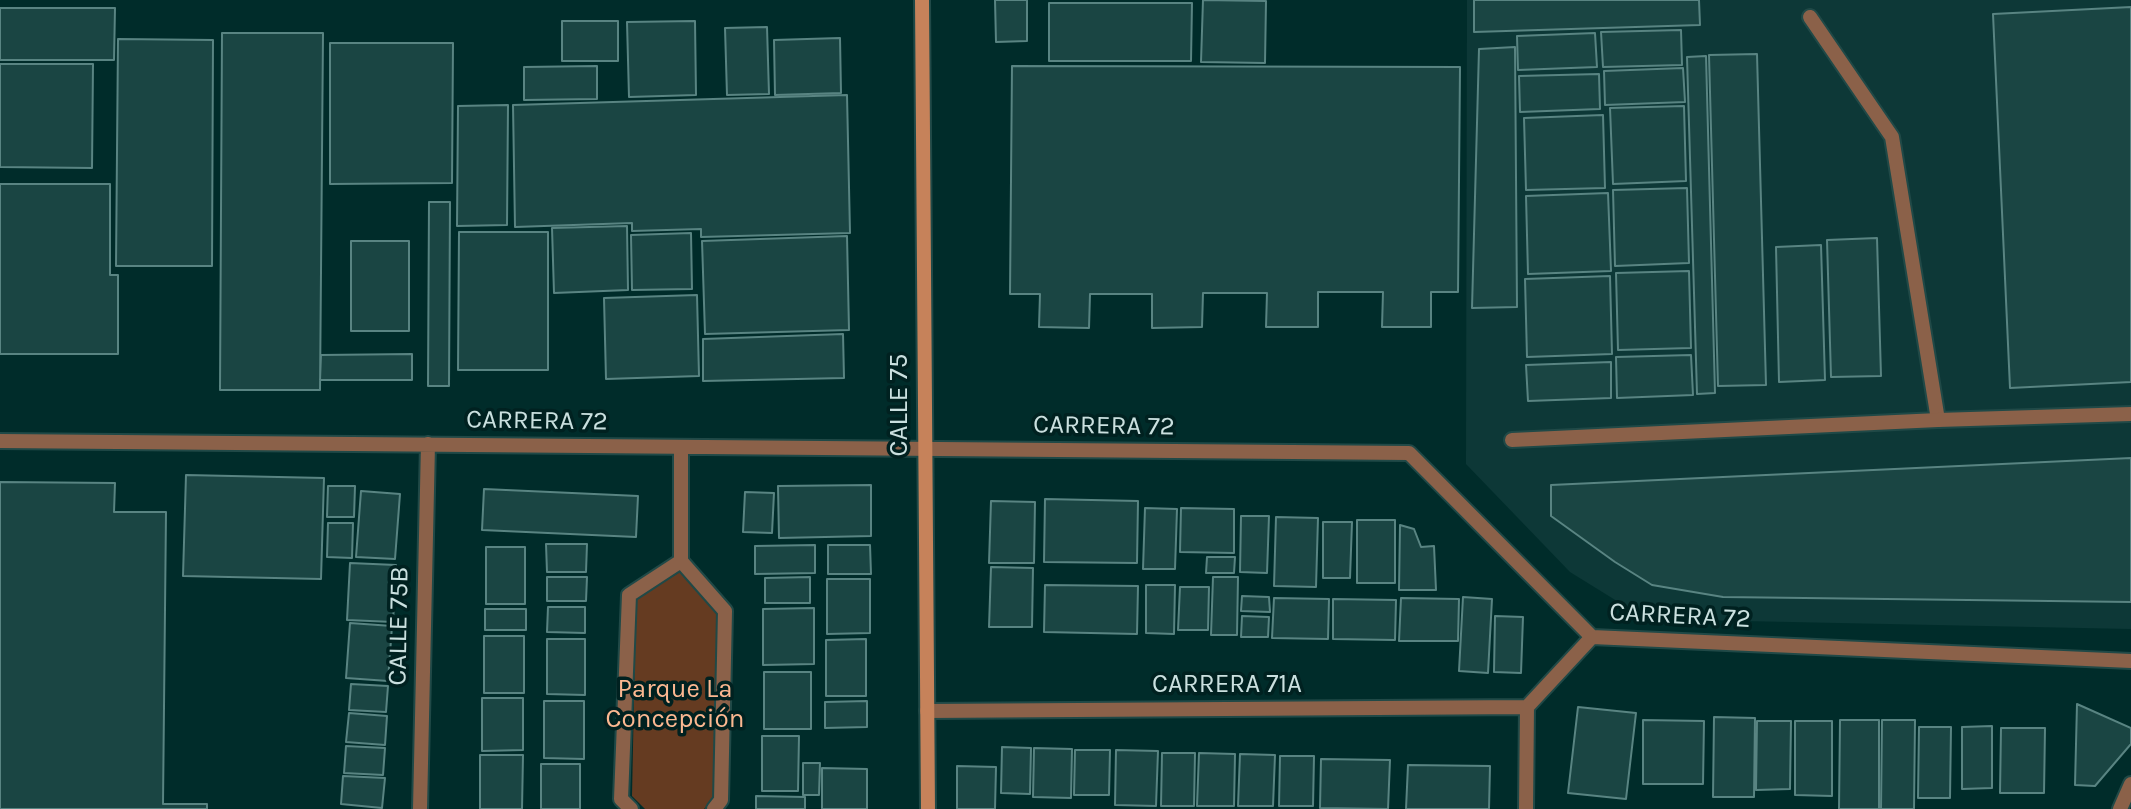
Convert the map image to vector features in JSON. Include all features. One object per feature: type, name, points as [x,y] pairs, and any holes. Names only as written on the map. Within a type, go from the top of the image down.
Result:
[{"type":"street","name":"CALLE 75","points":[[922,0],[928,809]]},
{"type":"street","points":[[1810,17],[1892,137],[1938,420]]},
{"type":"street","points":[[1512,440],[1938,420],[2131,414]]},
{"type":"street","name":"CARRERA 72","points":[[0,440],[1409,453],[1592,637],[2131,661]]},
{"type":"street","name":"CALLE 75B","points":[[420,809],[428,444]]},
{"type":"street","points":[[681,447],[681,561],[725,611],[721,800],[713,809]]},
{"type":"street","points":[[631,809],[621,799],[629,595],[681,561]]},
{"type":"street","points":[[1526,809],[1527,708],[1592,637]]},
{"type":"street","name":"CARRERA 71A","points":[[927,711],[1527,708]]},
{"type":"street","points":[[2120,809],[2131,784]]},
{"type":"shaded area","points":[[1467,0],[2131,0],[2131,629],[1646,619],[1570,572],[1466,464]]},
{"type":"green space","name":"Parque La Concepción","points":[[680,572],[717,614],[715,797],[704,809],[645,809],[632,796],[636,599]]},
{"type":"building","points":[[995,0],[1027,0],[1027,41],[996,42]]},
{"type":"building","points":[[1203,0],[1266,1],[1265,63],[1201,62]]},
{"type":"building","points":[[1474,0],[1699,0],[1700,25],[1474,32]]},
{"type":"building","points":[[1049,3],[1192,3],[1191,61],[1049,61]]},
{"type":"building","points":[[2131,7],[2131,382],[2010,388],[1993,14]]},
{"type":"building","points":[[0,8],[115,8],[114,60],[0,60]]},
{"type":"building","points":[[562,21],[618,21],[618,61],[562,61]]},
{"type":"building","points":[[695,21],[696,95],[629,97],[627,22]]},
{"type":"building","points":[[767,27],[769,94],[727,95],[725,28]]},
{"type":"building","points":[[1681,30],[1682,65],[1603,67],[1601,32]]},
{"type":"building","points":[[222,33],[323,33],[320,390],[220,390]]},
{"type":"building","points":[[1595,33],[1597,67],[1518,70],[1517,36]]},
{"type":"building","points":[[840,38],[841,93],[775,95],[774,40]]},
{"type":"building","points":[[118,39],[213,40],[212,266],[116,266]]},
{"type":"building","points":[[330,43],[453,43],[452,183],[330,184]]},
{"type":"building","points":[[1515,47],[1517,307],[1472,308],[1479,49]]},
{"type":"building","points":[[1757,54],[1766,385],[1718,386],[1709,55]]},
{"type":"building","points":[[1706,56],[1715,393],[1697,394],[1687,57]]},
{"type":"building","points":[[0,64],[93,64],[92,168],[0,167]]},
{"type":"building","points":[[597,66],[597,99],[524,100],[524,67]]},
{"type":"building","points":[[1012,66],[1460,67],[1458,292],[1431,292],[1431,327],[1382,327],[1383,292],[1318,292],[1318,327],[1266,327],[1267,293],[1203,293],[1202,327],[1152,328],[1152,294],[1090,294],[1089,328],[1039,327],[1040,294],[1010,294]]},
{"type":"building","points":[[1683,68],[1685,102],[1605,105],[1604,71]]},
{"type":"building","points":[[1599,74],[1600,109],[1520,112],[1519,76]]},
{"type":"building","points":[[847,95],[850,233],[701,237],[701,229],[632,231],[632,223],[515,227],[513,105]]},
{"type":"building","points":[[508,105],[507,225],[457,226],[458,106]]},
{"type":"building","points":[[1684,106],[1686,181],[1613,184],[1610,108]]},
{"type":"building","points":[[1603,115],[1605,188],[1526,190],[1524,118]]},
{"type":"building","points":[[0,184],[110,184],[110,275],[118,275],[118,354],[0,354]]},
{"type":"building","points":[[1687,188],[1689,263],[1615,266],[1613,190]]},
{"type":"building","points":[[1608,193],[1611,271],[1528,274],[1526,196]]},
{"type":"building","points":[[429,202],[450,202],[449,386],[428,386]]},
{"type":"building","points":[[627,226],[628,290],[554,293],[552,228]]},
{"type":"building","points":[[459,232],[548,232],[548,370],[458,370]]},
{"type":"building","points":[[691,233],[692,289],[632,290],[631,235]]},
{"type":"building","points":[[847,236],[849,330],[705,334],[702,241]]},
{"type":"building","points":[[1877,238],[1881,376],[1831,377],[1827,240]]},
{"type":"building","points":[[351,241],[409,241],[409,331],[351,331]]},
{"type":"building","points":[[1821,245],[1825,380],[1779,382],[1776,247]]},
{"type":"building","points":[[1689,271],[1691,348],[1618,350],[1616,273]]},
{"type":"building","points":[[1610,276],[1612,354],[1527,357],[1525,279]]},
{"type":"building","points":[[697,295],[699,376],[606,379],[604,298]]},
{"type":"building","points":[[843,334],[844,378],[703,381],[703,339]]},
{"type":"building","points":[[412,354],[412,380],[320,380],[321,355]]},
{"type":"building","points":[[1691,355],[1693,395],[1617,398],[1616,357]]},
{"type":"building","points":[[1611,362],[1611,398],[1528,401],[1526,365]]},
{"type":"building","points":[[2131,458],[2131,602],[1723,597],[1652,585],[1551,516],[1551,485]]},
{"type":"building","points":[[186,475],[324,478],[321,579],[183,576]]},
{"type":"building","points":[[0,482],[115,483],[114,512],[166,512],[163,804],[207,804],[207,809],[0,809]]},
{"type":"building","points":[[871,485],[871,536],[779,538],[778,486]]},
{"type":"building","points":[[328,486],[355,486],[354,517],[327,517]]},
{"type":"building","points":[[484,489],[638,496],[636,537],[482,530]]},
{"type":"building","points":[[361,491],[400,494],[395,559],[356,557]]},
{"type":"building","points":[[745,492],[774,493],[772,533],[743,532]]},
{"type":"building","points":[[1045,499],[1138,501],[1137,563],[1044,562]]},
{"type":"building","points":[[991,501],[1035,502],[1034,563],[989,563]]},
{"type":"building","points":[[1145,508],[1177,509],[1175,569],[1143,569]]},
{"type":"building","points":[[1181,508],[1234,509],[1234,553],[1180,552]]},
{"type":"building","points":[[1241,516],[1269,516],[1267,573],[1240,572]]},
{"type":"building","points":[[1276,517],[1318,518],[1316,587],[1274,586]]},
{"type":"building","points":[[1357,520],[1395,520],[1395,583],[1357,583]]},
{"type":"building","points":[[1323,522],[1352,522],[1350,578],[1323,578]]},
{"type":"building","points":[[328,523],[353,523],[352,558],[327,557]]},
{"type":"building","points":[[1400,525],[1414,529],[1421,547],[1434,546],[1436,590],[1399,590]]},
{"type":"building","points":[[546,544],[587,544],[586,572],[547,572]]},
{"type":"building","points":[[815,545],[815,573],[755,574],[755,546]]},
{"type":"building","points":[[828,545],[870,545],[871,574],[828,574]]},
{"type":"building","points":[[486,547],[525,547],[525,604],[486,604]]},
{"type":"building","points":[[1207,557],[1235,557],[1234,573],[1206,573]]},
{"type":"building","points":[[350,563],[396,565],[393,622],[347,620]]},
{"type":"building","points":[[991,567],[1033,568],[1032,627],[989,627]]},
{"type":"building","points":[[547,577],[587,577],[586,601],[547,601]]},
{"type":"building","points":[[810,577],[810,603],[765,603],[765,578]]},
{"type":"building","points":[[1213,577],[1238,577],[1237,635],[1211,635]]},
{"type":"building","points":[[827,579],[870,579],[870,633],[827,634]]},
{"type":"building","points":[[1045,585],[1138,586],[1137,634],[1044,632]]},
{"type":"building","points":[[1146,585],[1175,585],[1174,634],[1146,633]]},
{"type":"building","points":[[1180,587],[1209,587],[1208,630],[1178,630]]},
{"type":"building","points":[[1242,596],[1269,597],[1270,612],[1241,611]]},
{"type":"building","points":[[1463,597],[1492,599],[1488,673],[1459,671]]},
{"type":"building","points":[[1274,598],[1329,599],[1328,639],[1272,638]]},
{"type":"building","points":[[1401,598],[1459,599],[1458,641],[1399,641]]},
{"type":"building","points":[[1333,599],[1396,600],[1395,640],[1333,639]]},
{"type":"building","points":[[548,607],[585,607],[585,633],[547,632]]},
{"type":"building","points":[[814,608],[814,664],[763,665],[763,609]]},
{"type":"building","points":[[485,609],[526,609],[526,630],[485,630]]},
{"type":"building","points":[[1242,616],[1269,617],[1268,637],[1241,637]]},
{"type":"building","points":[[1495,616],[1523,617],[1521,673],[1494,672]]},
{"type":"building","points":[[350,623],[392,626],[388,681],[346,678]]},
{"type":"building","points":[[484,636],[524,636],[524,693],[484,693]]},
{"type":"building","points":[[547,639],[585,639],[585,695],[547,694]]},
{"type":"building","points":[[866,639],[866,696],[826,696],[826,640]]},
{"type":"building","points":[[764,672],[811,672],[811,729],[764,729]]},
{"type":"building","points":[[351,684],[388,686],[386,712],[349,710]]},
{"type":"building","points":[[482,698],[523,698],[523,750],[482,751]]},
{"type":"building","points":[[544,701],[584,701],[584,759],[544,758]]},
{"type":"building","points":[[867,701],[867,727],[825,728],[825,702]]},
{"type":"building","points":[[2077,704],[2131,728],[2131,744],[2095,786],[2075,785]]},
{"type":"building","points":[[1578,707],[1636,713],[1626,799],[1568,793]]},
{"type":"building","points":[[349,713],[387,716],[385,745],[346,742]]},
{"type":"building","points":[[1714,717],[1755,718],[1754,797],[1713,797]]},
{"type":"building","points":[[1643,720],[1704,721],[1703,784],[1643,784]]},
{"type":"building","points":[[1840,720],[1879,720],[1879,809],[1839,809]]},
{"type":"building","points":[[1882,720],[1915,720],[1914,809],[1881,809]]},
{"type":"building","points":[[1757,721],[1791,721],[1790,789],[1756,790]]},
{"type":"building","points":[[1795,721],[1832,721],[1832,796],[1795,795]]},
{"type":"building","points":[[1992,726],[1992,788],[1962,789],[1962,727]]},
{"type":"building","points":[[1919,727],[1951,727],[1950,798],[1918,798]]},
{"type":"building","points":[[2001,728],[2045,728],[2044,793],[2000,793]]},
{"type":"building","points":[[762,736],[799,736],[798,791],[762,791]]},
{"type":"building","points":[[346,746],[385,748],[383,775],[344,773]]},
{"type":"building","points":[[1002,747],[1031,748],[1030,794],[1001,793]]},
{"type":"building","points":[[1034,748],[1072,749],[1071,798],[1033,797]]},
{"type":"building","points":[[1075,750],[1110,750],[1109,795],[1074,795]]},
{"type":"building","points":[[1116,750],[1158,751],[1156,806],[1115,805]]},
{"type":"building","points":[[1162,753],[1195,753],[1194,806],[1161,806]]},
{"type":"building","points":[[1199,753],[1235,754],[1234,806],[1197,806]]},
{"type":"building","points":[[1240,754],[1275,755],[1273,806],[1238,806]]},
{"type":"building","points":[[480,755],[523,755],[522,809],[480,809]]},
{"type":"building","points":[[1280,756],[1314,756],[1313,806],[1279,806]]},
{"type":"building","points":[[1321,759],[1390,760],[1388,809],[1320,808]]},
{"type":"building","points":[[803,763],[820,763],[819,795],[803,795]]},
{"type":"building","points":[[541,764],[580,764],[580,809],[541,809]]},
{"type":"building","points":[[1408,765],[1490,766],[1489,809],[1406,809]]},
{"type":"building","points":[[957,766],[996,767],[995,809],[957,809]]},
{"type":"building","points":[[822,768],[867,769],[867,809],[822,809]]},
{"type":"building","points":[[343,776],[385,778],[382,808],[341,804]]},
{"type":"building","points":[[756,796],[805,797],[805,809],[756,809]]}]
